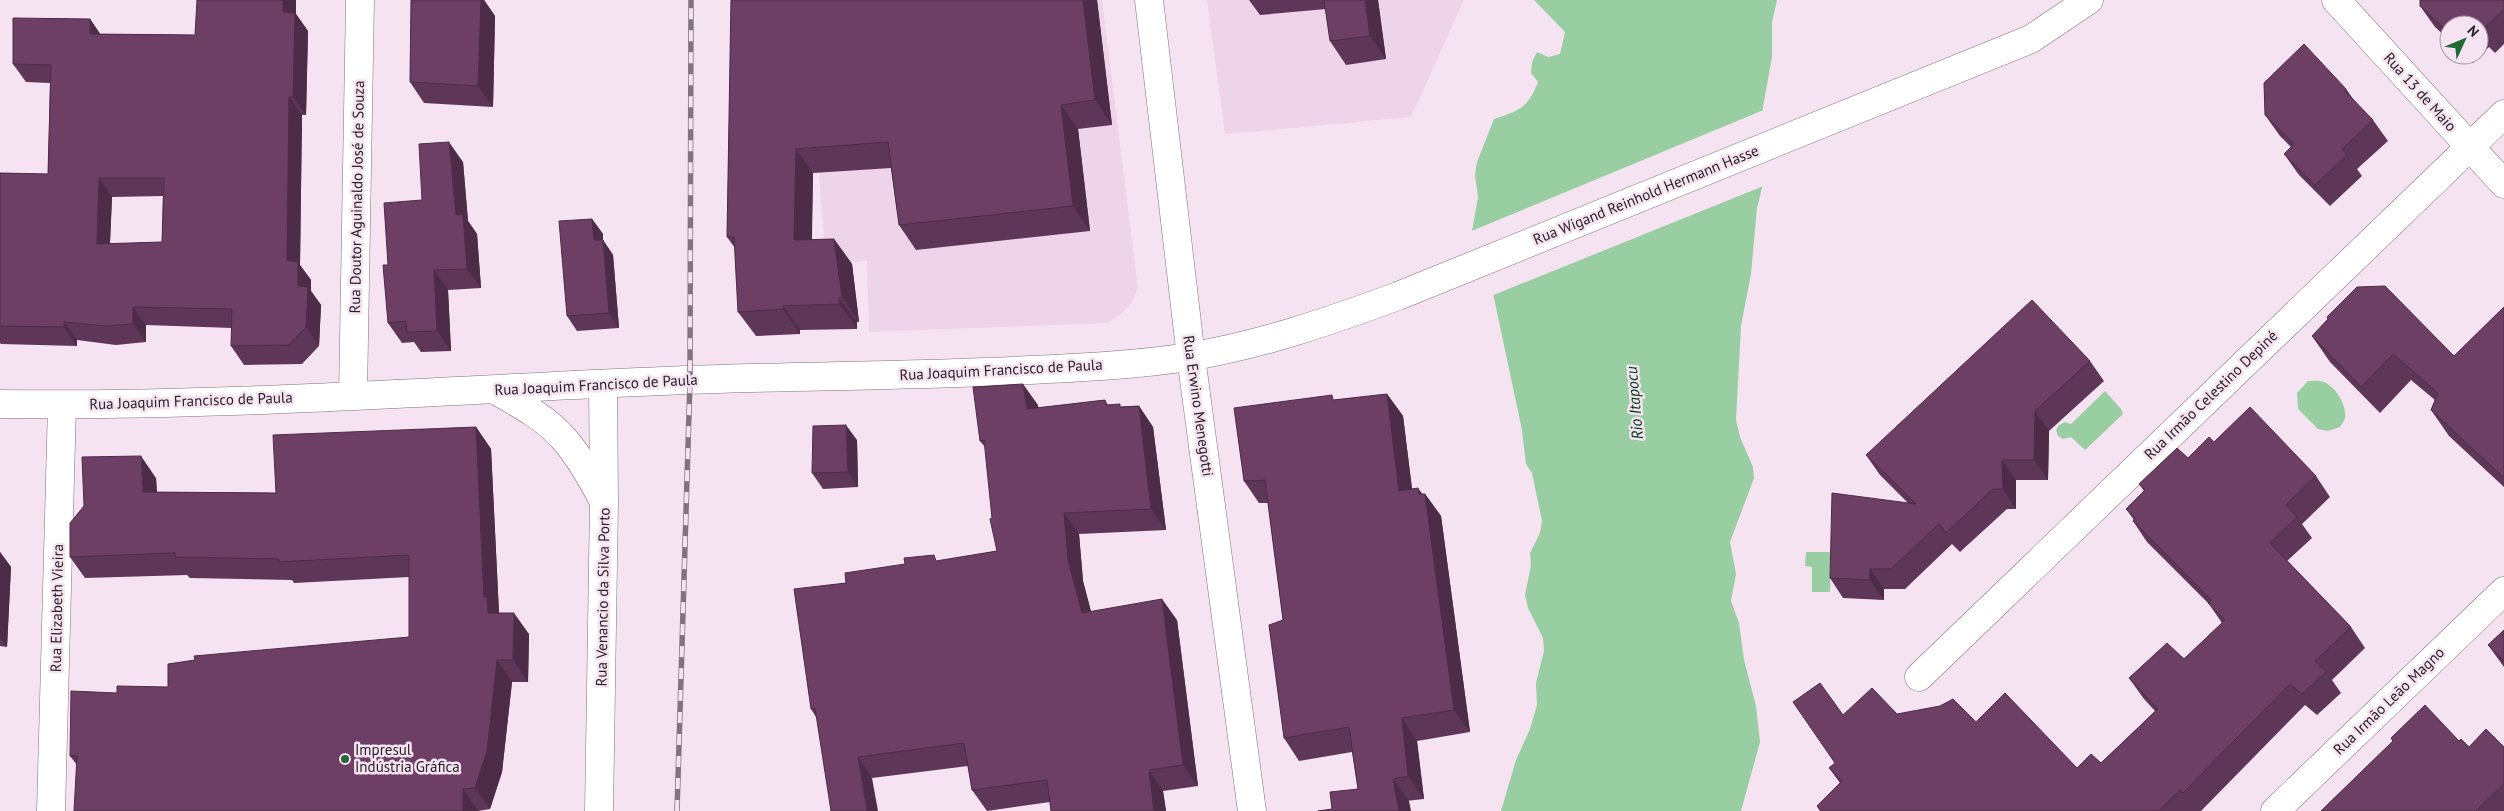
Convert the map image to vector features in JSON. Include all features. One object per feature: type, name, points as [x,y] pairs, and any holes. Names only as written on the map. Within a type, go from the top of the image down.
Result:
[{"type":"street","name":"Rua Doutor Aguinaldo José de Souza","points":[[353,395],[360,0]]},
{"type":"street","name":"Rua Erwino Menegotti","points":[[1149,0],[1191,357],[1252,811]]},
{"type":"street","name":"Rua Wigand Reinhold Hermann Hasse","points":[[1191,357],[1296,332],[1398,296],[2031,40],[2088,0]]},
{"type":"street","name":"Rua 13 de Maio","points":[[2336,0],[2504,184]]},
{"type":"street","name":"Rua Irmão Celestino Depiné","points":[[1919,677],[2504,114]]},
{"type":"street","name":"Rua Joaquim Francisco de Paula","points":[[0,404],[62,404],[353,395],[603,384],[1063,369],[1191,357]]},
{"type":"street","name":"Rua Venancio da Silva Porto","points":[[599,811],[604,502],[603,384]]},
{"type":"street","points":[[495,390],[524,406],[563,438],[586,469],[604,502]]},
{"type":"street","name":"Rua Elizabeth Vieira","points":[[52,811],[62,404]]},
{"type":"street","name":"Rua Irmão Leão Magno","points":[[2275,811],[2504,591]]},
{"type":"shaded area","points":[[748,0],[1102,0],[1138,288],[1132,302],[1121,314],[1107,323],[869,332],[867,261],[826,264],[819,173],[746,177]]},
{"type":"shaded area","points":[[1207,0],[1464,0],[1411,117],[1225,134]]},
{"type":"water","name":"Rio Itapocu","points":[[1534,0],[1777,0],[1772,22],[1772,57],[1763,107],[1763,184],[1757,208],[1751,274],[1741,326],[1736,420],[1740,437],[1753,467],[1754,478],[1730,542],[1736,574],[1731,601],[1739,623],[1744,660],[1756,706],[1760,742],[1741,811],[1501,811],[1516,760],[1530,729],[1537,705],[1536,683],[1544,651],[1543,638],[1528,608],[1525,595],[1531,565],[1530,553],[1540,533],[1542,521],[1532,473],[1526,464],[1522,430],[1491,284],[1472,231],[1478,197],[1475,174],[1477,162],[1494,119],[1516,111],[1530,98],[1538,82],[1531,73],[1532,62],[1537,52],[1548,57],[1560,54],[1565,32]]},
{"type":"water","points":[[2308,381],[2324,382],[2337,393],[2343,403],[2345,414],[2345,419],[2340,427],[2328,431],[2318,429],[2298,409],[2297,393]]},
{"type":"water","points":[[2105,391],[2121,409],[2123,414],[2085,450],[2071,437],[2063,439],[2058,436],[2056,430],[2059,425],[2065,422],[2071,424]]},
{"type":"water","points":[[1806,552],[1831,552],[1830,592],[1812,592],[1812,567],[1805,566]]},
{"type":"pier","points":[[1766,109],[1768,153],[1766,185],[1491,296],[1489,285],[1482,276],[1469,243],[1469,232]]},
{"type":"building","points":[[197,0],[283,0],[283,12],[295,13],[293,97],[289,97],[287,260],[298,262],[298,286],[308,287],[306,327],[289,345],[231,346],[232,309],[133,307],[133,324],[104,326],[64,322],[64,327],[0,326],[0,173],[48,174],[51,65],[13,64],[13,18],[90,19],[90,34],[195,35]],"holes":[[[99,178],[164,178],[162,242],[97,244]]]},
{"type":"building","points":[[411,0],[481,0],[478,86],[410,82]]},
{"type":"building","points":[[731,0],[1083,0],[1095,100],[1061,105],[1073,206],[899,225],[888,142],[796,149],[794,240],[834,239],[842,297],[839,298],[840,304],[783,306],[783,309],[738,312],[734,237],[727,237]]},
{"type":"building","points":[[1324,0],[1365,0],[1370,36],[1330,41]]},
{"type":"building","points":[[2420,0],[2504,0],[2504,9],[2489,23],[2489,15],[2439,15],[2439,24],[2420,6]]},
{"type":"building","points":[[2304,44],[2373,120],[2342,149],[2347,155],[2315,185],[2284,154],[2294,144],[2265,115],[2264,83]]},
{"type":"building","points":[[449,142],[456,215],[463,214],[467,269],[434,270],[437,331],[407,332],[406,321],[388,323],[383,265],[388,265],[384,203],[422,200],[419,144]]},
{"type":"building","points":[[592,219],[594,240],[603,240],[609,313],[567,316],[559,221]]},
{"type":"building","points":[[2385,286],[2454,356],[2504,307],[2504,478],[2431,410],[2438,393],[2393,354],[2361,387],[2312,336],[2328,319],[2327,317],[2357,287]]},
{"type":"building","points":[[2032,300],[2090,361],[2035,411],[2034,460],[2002,460],[2003,489],[1993,489],[1946,533],[1939,524],[1891,569],[1870,569],[1870,580],[1830,578],[1832,493],[1916,504],[1866,455]]},
{"type":"building","points":[[1023,384],[1027,409],[1105,400],[1106,405],[1120,404],[1120,407],[1139,406],[1151,509],[1064,513],[1068,560],[1082,613],[1162,599],[1183,765],[1149,770],[1154,811],[1051,811],[1047,780],[972,790],[964,743],[858,757],[867,811],[831,811],[815,708],[811,709],[794,589],[846,583],[845,573],[905,564],[904,558],[934,555],[936,561],[997,551],[990,519],[992,518],[984,440],[980,441],[973,387]]},
{"type":"building","points":[[1387,394],[1399,491],[1418,488],[1419,494],[1425,494],[1454,710],[1402,718],[1408,776],[1393,779],[1399,811],[1318,811],[1332,809],[1330,792],[1358,789],[1349,727],[1284,738],[1269,625],[1283,620],[1265,480],[1244,481],[1234,408],[1332,395],[1333,400]]},
{"type":"building","points":[[2250,407],[2316,476],[2286,505],[2297,517],[2270,543],[2351,627],[2315,661],[2326,672],[2302,694],[2290,684],[2183,793],[2180,790],[2159,811],[1821,811],[1817,806],[1842,781],[1829,768],[1835,763],[1793,702],[1820,683],[1843,715],[1872,688],[1897,714],[1940,706],[1953,699],[1976,722],[2005,693],[2077,768],[2091,754],[2101,763],[2158,709],[2129,678],[2167,643],[2184,659],[2225,620],[2208,603],[2211,600],[2133,521],[2135,518],[2126,509],[2145,490],[2139,484],[2177,448],[2188,458],[2209,437],[2214,442]]},
{"type":"building","points":[[846,425],[848,472],[812,473],[813,426]]},
{"type":"building","points":[[476,427],[484,597],[487,597],[488,613],[514,613],[513,660],[497,660],[487,751],[475,788],[463,789],[463,811],[74,811],[77,756],[70,756],[71,691],[117,693],[117,686],[168,687],[168,664],[195,660],[194,656],[409,637],[409,555],[279,562],[279,559],[175,557],[175,553],[70,557],[70,523],[84,506],[82,457],[141,456],[143,492],[276,493],[273,435]]},
{"type":"building","points":[[2504,630],[2504,661],[2488,645]]},
{"type":"building","points":[[2425,705],[2459,741],[2461,739],[2469,747],[2486,729],[2504,747],[2504,784],[2476,811],[2321,811],[2393,741],[2391,738]]},
{"type":"railway","points":[[677,811],[690,380],[691,0]]},
{"type":"place","name":"Impresul Indústria Gráfica","points":[[345,759]]}]
